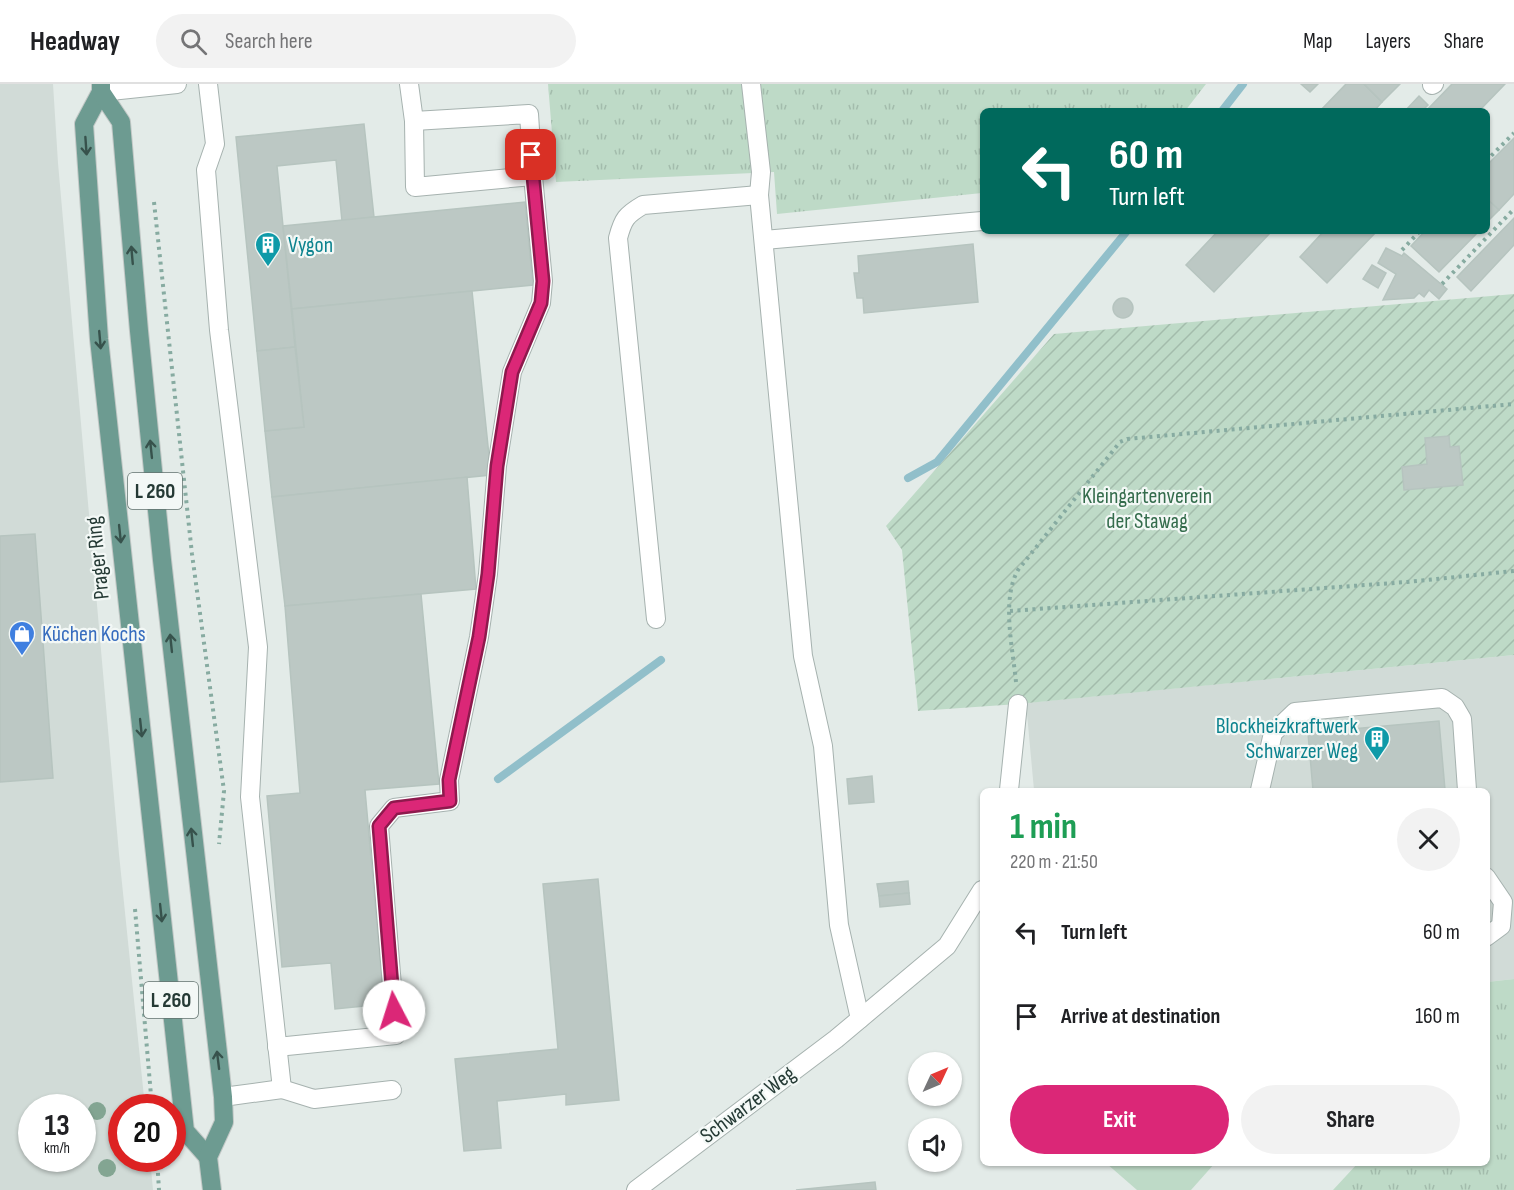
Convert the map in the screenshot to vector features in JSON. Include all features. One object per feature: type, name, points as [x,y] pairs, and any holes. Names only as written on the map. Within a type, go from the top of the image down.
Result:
[{"type":"main road","name":"L 260","points":[[101,88],[121,122],[160,548],[223,1097],[224,1122],[208,1157]]},
{"type":"main road","name":"Prager Ring","points":[[101,88],[84,124],[99,339],[185,1131],[208,1157]]},
{"type":"main road","points":[[208,1157],[212,1190]]},
{"type":"street","points":[[101,88],[177,84]]},
{"type":"street","points":[[208,84],[215,144],[206,170],[219,330],[258,647],[250,797],[282,1089]]},
{"type":"street","points":[[409,84],[414,121],[415,187],[533,176]]},
{"type":"street","points":[[751,84],[761,172],[759,195],[803,656],[823,746],[839,926],[860,1019]]},
{"type":"street","points":[[277,1047],[396,1035],[379,826],[394,808],[450,801],[449,780],[479,637],[488,574],[497,466],[512,372],[541,303],[543,281],[529,114],[414,121]]},
{"type":"street","points":[[656,619],[618,237],[622,223],[629,213],[643,205],[759,195]]},
{"type":"street","points":[[764,240],[980,220]]},
{"type":"street","points":[[1260,788],[1273,733],[1295,712],[1442,698],[1455,707],[1462,719],[1467,788]]},
{"type":"street","points":[[1009,788],[1018,704]]},
{"type":"street","points":[[1490,883],[1503,902],[1501,926],[1490,935]]},
{"type":"street","name":"Schwarzer Weg","points":[[636,1190],[860,1019],[947,946],[980,893]]},
{"type":"street","points":[[223,1097],[282,1089],[315,1099],[392,1090]]},
{"type":"path","points":[[1490,158],[1514,133]]},
{"type":"path","points":[[154,200],[192,554],[224,791],[219,848]]},
{"type":"path","points":[[1442,284],[1514,209]]},
{"type":"path","points":[[1402,249],[1417,234]]},
{"type":"path","points":[[1018,704],[1010,611],[1010,591],[1013,580],[1018,570],[1120,442],[1127,439],[1514,404]]},
{"type":"path","points":[[1010,611],[1407,582],[1514,571]]},
{"type":"path","points":[[158,1172],[159,1190]]},
{"type":"shaded area","points":[[0,84],[53,84],[119,854],[144,1094],[108,1094],[108,1172],[151,1172],[153,1190],[0,1190]]},
{"type":"shaded area","points":[[1514,655],[1514,979],[1490,982],[1490,788],[1034,788],[1026,703]]},
{"type":"green space","points":[[548,84],[1206,84],[1187,108],[980,108],[980,193],[777,214],[774,172],[556,182]]},
{"type":"green space","name":"Kleingartenverein der Stawag","points":[[1514,294],[1514,655],[1018,704],[918,711],[902,550],[886,526],[1054,334]]},
{"type":"green space","points":[[1514,979],[1514,1190],[1333,1190],[1355,1166],[1490,1166],[1490,982]]},
{"type":"green space","points":[[1109,1166],[1212,1166],[1191,1190],[1137,1190]]},
{"type":"building","points":[[1301,84],[1318,84],[1310,92]]},
{"type":"building","points":[[1346,84],[1364,84],[1382,102],[1377,108],[1323,108]]},
{"type":"building","points":[[1364,84],[1400,84],[1382,102]]},
{"type":"building","points":[[1452,84],[1505,84],[1482,108],[1429,108]]},
{"type":"building","points":[[1419,96],[1428,105],[1425,108],[1408,108]]},
{"type":"building","name":"Vygon","points":[[364,124],[374,217],[342,221],[336,160],[277,166],[295,347],[257,351],[236,137]]},
{"type":"building","points":[[1514,138],[1514,194],[1499,210],[1490,202],[1490,162]]},
{"type":"building","points":[[525,202],[533,285],[292,309],[283,226]]},
{"type":"building","points":[[1490,202],[1499,210],[1490,219]]},
{"type":"building","points":[[1514,218],[1514,245],[1471,291],[1457,277]]},
{"type":"building","points":[[1215,234],[1269,234],[1214,292],[1186,265]]},
{"type":"building","points":[[1321,234],[1374,234],[1327,283],[1300,257]]},
{"type":"building","points":[[1422,234],[1476,234],[1439,272],[1411,246]]},
{"type":"building","points":[[973,244],[978,302],[864,313],[863,298],[857,298],[854,273],[859,273],[858,256]]},
{"type":"building","points":[[1386,248],[1402,256],[1404,253],[1447,289],[1439,299],[1429,290],[1424,297],[1419,293],[1414,298],[1383,300],[1396,274],[1378,263]]},
{"type":"building","points":[[1372,265],[1386,273],[1378,288],[1363,279]]},
{"type":"building","points":[[472,291],[491,475],[272,497],[265,431],[304,427],[292,309]]},
{"type":"building","points":[[1119,298],[1127,298],[1133,304],[1133,312],[1127,318],[1119,318],[1113,312],[1113,304]]},
{"type":"building","points":[[295,347],[304,427],[265,431],[257,351]]},
{"type":"building","points":[[1449,436],[1450,447],[1459,446],[1463,485],[1404,490],[1402,467],[1427,464],[1425,438]]},
{"type":"building","points":[[467,477],[476,589],[285,606],[272,497]]},
{"type":"building","name":"Küchen Kochs","points":[[35,534],[53,778],[0,782],[0,536]]},
{"type":"building","points":[[421,594],[439,784],[365,790],[384,1004],[335,1009],[331,963],[282,967],[267,796],[300,793],[285,606]]},
{"type":"building","name":"Blockheizkraftwerk Schwarzer Weg","points":[[1439,721],[1445,788],[1313,788],[1308,733]]},
{"type":"building","points":[[872,776],[874,802],[849,804],[847,779]]},
{"type":"building","points":[[598,879],[619,1100],[566,1105],[566,1094],[497,1101],[501,1148],[464,1151],[455,1059],[558,1049],[543,884]]},
{"type":"building","points":[[908,881],[909,893],[879,896],[877,884]]},
{"type":"building","points":[[909,893],[910,904],[880,907],[879,896]]},
{"type":"building","points":[[875,1182],[876,1190],[796,1190]]},
{"type":"waterway","points":[[1224,108],[1243,84]]},
{"type":"waterway","points":[[908,478],[937,462],[1125,234]]},
{"type":"waterway","points":[[498,779],[661,660]]},
{"type":"place","name":"Vygon","points":[[268,268]]},
{"type":"place","name":"Küchen Kochs","points":[[22,657]]},
{"type":"place","name":"Blockheizkraftwerk Schwarzer Weg","points":[[1377,762]]},
{"type":"route","points":[[394,1011],[379,826],[394,808],[450,801],[449,780],[479,637],[488,574],[497,466],[512,372],[541,303],[543,281],[531,155]]}]
